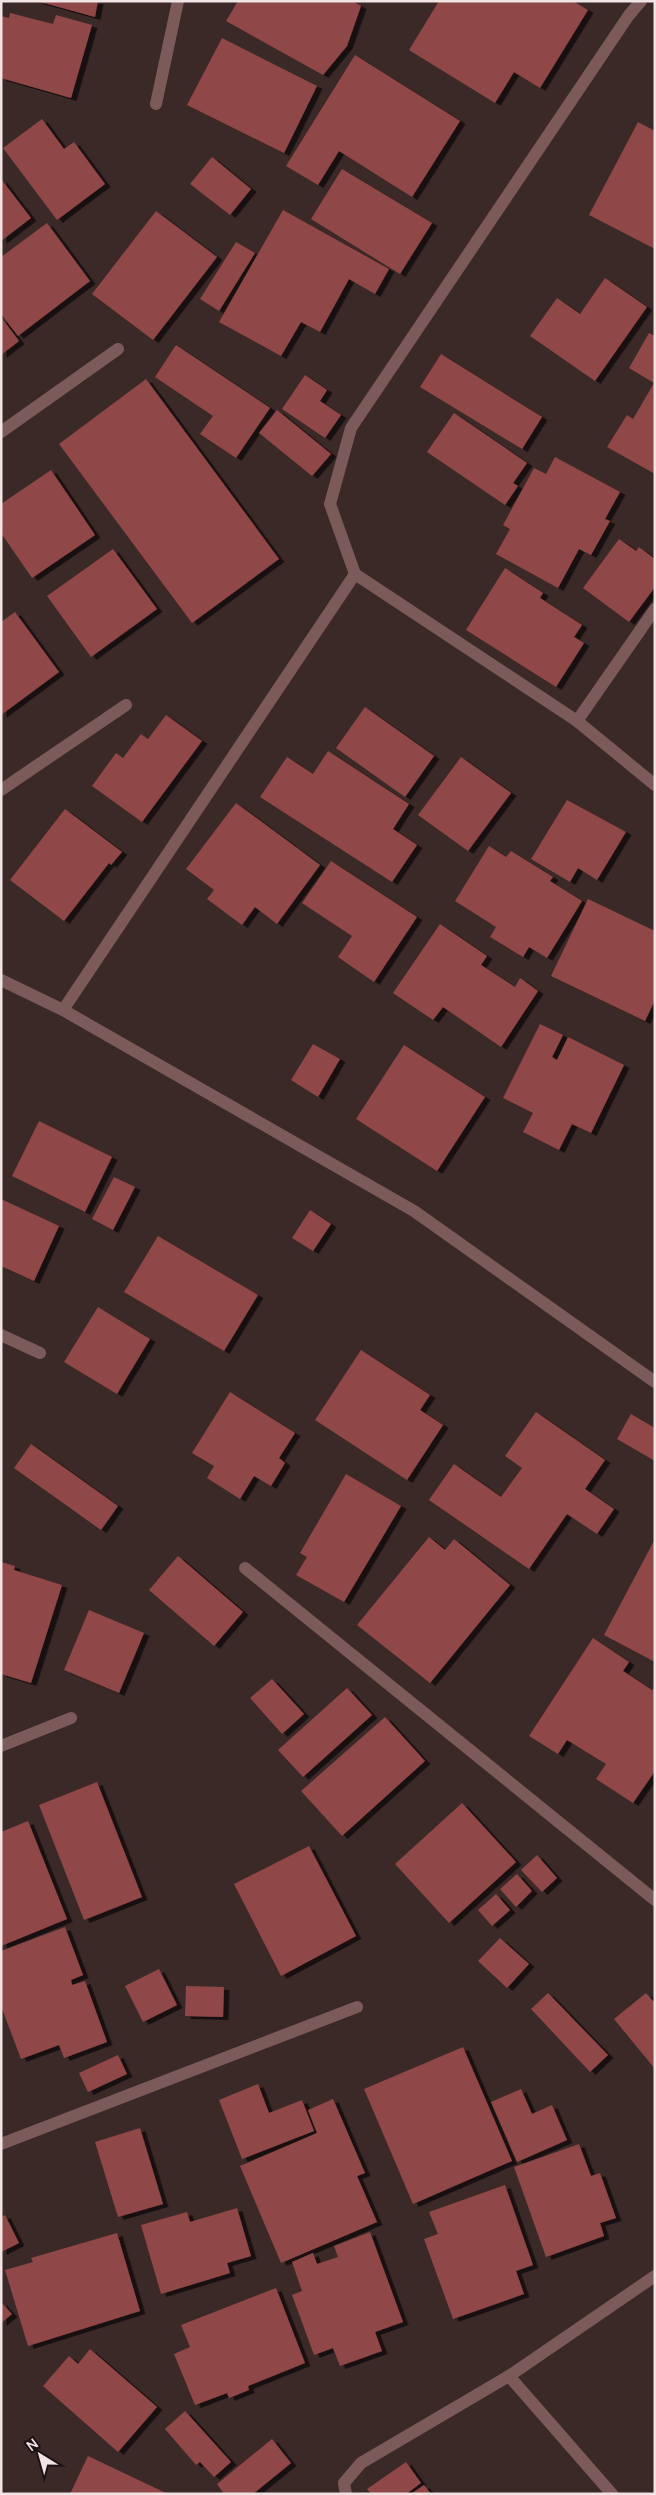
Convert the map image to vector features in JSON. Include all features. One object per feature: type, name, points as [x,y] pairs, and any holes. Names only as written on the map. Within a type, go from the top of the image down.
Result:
[{"type":"street","points":[[156,104],[178,1]]},
{"type":"street","points":[[641,1],[629,15],[351,428],[330,504],[355,574],[577,721],[655,785]]},
{"type":"street","points":[[1,432],[118,349]]},
{"type":"street","points":[[63,1010],[355,574]]},
{"type":"street","points":[[577,721],[655,609]]},
{"type":"street","points":[[1,790],[126,705]]},
{"type":"street","points":[[1,980],[63,1010],[414,1211],[655,1382]]},
{"type":"street","points":[[1,1335],[40,1353]]},
{"type":"street","points":[[245,1568],[655,1900]]},
{"type":"street","points":[[1,1746],[71,1718]]},
{"type":"street","points":[[1,2144],[357,2007]]},
{"type":"street","points":[[346,2494],[344,2483],[361,2463],[509,2376],[655,2276]]},
{"type":"street","points":[[509,2376],[612,2494]]},
{"type":"building","points":[[37,1],[98,1],[95,17]]},
{"type":"building","points":[[238,1],[353,1],[361,6],[347,46],[323,75],[226,21]]},
{"type":"building","points":[[439,1],[573,1],[588,10],[540,88],[514,72],[495,103],[409,50]]},
{"type":"building","points":[[10,13],[53,24],[56,15],[92,25],[71,98],[1,78],[1,16],[9,18]]},
{"type":"building","points":[[222,38],[317,86],[284,153],[187,105]]},
{"type":"building","points":[[355,55],[460,121],[412,197],[339,151],[318,185],[286,166]]},
{"type":"building","points":[[42,119],[64,149],[74,142],[105,184],[57,220],[3,148]]},
{"type":"building","points":[[638,122],[655,131],[655,249],[589,215]]},
{"type":"building","points":[[212,157],[251,189],[230,215],[190,184]]},
{"type":"building","points":[[342,169],[432,223],[400,274],[311,219]]},
{"type":"building","points":[[1,179],[31,218],[1,241]]},
{"type":"building","points":[[283,210],[389,269],[375,294],[349,279],[320,332],[301,322],[281,356],[219,322]]},
{"type":"building","points":[[156,211],[217,257],[153,340],[92,294]]},
{"type":"building","points":[[47,223],[90,281],[18,336],[1,314],[1,257]]},
{"type":"building","points":[[236,242],[255,253],[219,311],[200,299]]},
{"type":"building","points":[[605,278],[647,307],[595,381],[530,336],[557,298],[580,314]]},
{"type":"building","points":[[1,317],[19,341],[1,355]]},
{"type":"building","points":[[649,333],[655,336],[655,474],[607,447],[627,415],[633,419],[654,383],[629,368]]},
{"type":"building","points":[[176,345],[270,408],[236,458],[200,434],[213,416],[155,377]]},
{"type":"building","points":[[441,354],[542,417],[522,449],[420,387]]},
{"type":"building","points":[[305,375],[327,390],[320,401],[341,415],[325,438],[282,409]]},
{"type":"building","points":[[146,379],[279,559],[192,623],[59,444]]},
{"type":"building","points":[[277,410],[331,454],[312,476],[259,433]]},
{"type":"building","points":[[454,413],[527,463],[513,483],[518,486],[505,505],[427,452]]},
{"type":"building","points":[[555,457],[620,492],[605,519],[610,521],[591,555],[579,549],[558,588],[496,554],[510,529],[503,525],[534,468],[546,474]]},
{"type":"building","points":[[51,470],[95,535],[32,578],[1,533],[1,504]]},
{"type":"building","points":[[619,539],[636,551],[639,547],[655,559],[655,587],[629,622],[583,588]]},
{"type":"building","points":[[113,549],[157,609],[91,657],[47,596]]},
{"type":"building","points":[[505,568],[543,593],[540,598],[582,625],[574,637],[584,643],[556,687],[466,630]]},
{"type":"building","points":[[15,612],[59,672],[1,715],[1,622]]},
{"type":"building","points":[[365,707],[434,756],[405,797],[336,748]]},
{"type":"building","points":[[166,715],[202,741],[142,822],[92,786],[116,753],[123,758],[141,734],[148,739]]},
{"type":"building","points":[[328,751],[409,804],[393,829],[417,845],[392,882],[260,797],[287,757],[313,774]]},
{"type":"building","points":[[461,757],[511,793],[468,851],[418,815]]},
{"type":"building","points":[[567,800],[626,832],[597,880],[578,868],[570,882],[531,859]]},
{"type":"building","points":[[236,803],[320,865],[277,924],[255,907],[242,925],[207,899],[214,890],[186,869]]},
{"type":"building","points":[[65,809],[122,852],[111,865],[109,863],[64,921],[10,880]]},
{"type":"building","points":[[489,846],[506,857],[511,851],[553,877],[550,881],[582,901],[547,958],[529,947],[523,957],[490,937],[496,927],[455,901]]},
{"type":"building","points":[[331,861],[417,917],[374,982],[338,957],[352,936],[302,903]]},
{"type":"building","points":[[588,899],[655,931],[655,1000],[645,1021],[551,976]]},
{"type":"building","points":[[440,924],[487,956],[481,965],[515,987],[520,978],[538,991],[501,1047],[443,1007],[433,1020],[393,993]]},
{"type":"building","points":[[540,1024],[563,1035],[552,1057],[557,1060],[568,1037],[624,1065],[591,1133],[572,1124],[559,1150],[523,1132],[533,1113],[503,1098]]},
{"type":"building","points":[[313,1044],[340,1059],[318,1097],[291,1080]]},
{"type":"building","points":[[404,1045],[485,1097],[437,1171],[356,1119]]},
{"type":"building","points":[[39,1121],[112,1157],[85,1212],[12,1176]]},
{"type":"building","points":[[114,1177],[135,1187],[113,1230],[92,1219]]},
{"type":"building","points":[[1,1199],[59,1226],[34,1281],[1,1266]]},
{"type":"building","points":[[310,1210],[331,1224],[313,1251],[292,1238]]},
{"type":"building","points":[[158,1236],[258,1295],[224,1351],[124,1292]]},
{"type":"building","points":[[98,1307],[150,1339],[117,1394],[64,1362]]},
{"type":"building","points":[[361,1350],[430,1395],[420,1410],[443,1425],[407,1480],[315,1420]]},
{"type":"building","points":[[230,1392],[295,1433],[279,1458],[285,1463],[271,1486],[254,1476],[240,1499],[207,1478],[214,1466],[192,1453]]},
{"type":"building","points":[[536,1412],[605,1460],[585,1489],[614,1509],[597,1534],[567,1514],[529,1569],[429,1500],[454,1464],[501,1497],[522,1468],[505,1456]]},
{"type":"building","points":[[631,1414],[655,1428],[655,1461],[617,1439]]},
{"type":"building","points":[[31,1444],[118,1506],[101,1530],[14,1468]]},
{"type":"building","points":[[346,1474],[401,1506],[344,1602],[296,1575],[307,1557],[300,1553]]},
{"type":"building","points":[[429,1537],[445,1550],[454,1539],[510,1585],[430,1683],[357,1625]]},
{"type":"building","points":[[655,1539],[655,1662],[604,1635]]},
{"type":"building","points":[[178,1556],[243,1612],[214,1646],[149,1590]]},
{"type":"building","points":[[1,1562],[15,1566],[14,1570],[62,1585],[31,1683],[1,1674]]},
{"type":"building","points":[[89,1610],[144,1633],[119,1693],[64,1670]]},
{"type":"building","points":[[593,1638],[629,1662],[623,1671],[652,1690],[655,1687],[655,1771],[633,1803],[596,1779],[606,1764],[567,1740],[558,1754],[529,1736]]},
{"type":"building","points":[[272,1679],[304,1714],[282,1734],[250,1698]]},
{"type":"building","points":[[347,1688],[372,1715],[303,1777],[278,1750]]},
{"type":"building","points":[[385,1717],[425,1761],[342,1836],[301,1791]]},
{"type":"building","points":[[97,1782],[142,1897],[84,1920],[39,1805]]},
{"type":"building","points":[[462,1803],[516,1862],[449,1923],[395,1864]]},
{"type":"building","points":[[28,1821],[67,1919],[1,1946],[1,1832]]},
{"type":"building","points":[[309,1846],[356,1936],[281,1976],[234,1884]]},
{"type":"building","points":[[537,1855],[557,1878],[542,1892],[521,1870]]},
{"type":"building","points":[[517,1874],[532,1891],[516,1907],[500,1889]]},
{"type":"building","points":[[496,1894],[510,1910],[492,1926],[478,1910]]},
{"type":"building","points":[[65,1927],[83,1975],[71,1980],[72,1985],[85,1981],[107,2042],[64,2058],[59,2045],[21,2059],[1,2006],[1,1951]]},
{"type":"building","points":[[500,1938],[529,1964],[507,1988],[478,1961]]},
{"type":"building","points":[[159,1969],[177,2005],[143,2022],[125,1986]]},
{"type":"building","points":[[186,1986],[224,1987],[223,2017],[185,2016]]},
{"type":"building","points":[[548,1993],[608,2055],[590,2072],[531,2009]]},
{"type":"building","points":[[646,1993],[655,2003],[655,2069],[614,2019]]},
{"type":"building","points":[[463,2047],[512,2161],[413,2204],[364,2089]]},
{"type":"building","points":[[118,2055],[127,2074],[88,2092],[79,2073]]},
{"type":"building","points":[[258,2084],[269,2113],[302,2100],[314,2131],[242,2159],[219,2100]]},
{"type":"building","points":[[521,2089],[532,2114],[552,2105],[567,2140],[517,2162],[491,2102]]},
{"type":"building","points":[[333,2099],[365,2173],[357,2176],[377,2222],[281,2263],[240,2166],[317,2133],[308,2110]]},
{"type":"building","points":[[140,2128],[163,2204],[118,2217],[95,2142]]},
{"type":"building","points":[[579,2144],[591,2176],[600,2173],[616,2218],[600,2223],[604,2236],[546,2257],[514,2167]]},
{"type":"building","points":[[505,2185],[533,2265],[516,2271],[524,2294],[453,2319],[424,2239],[438,2234],[429,2212]]},
{"type":"building","points":[[237,2208],[251,2256],[227,2263],[230,2273],[161,2294],[141,2225],[187,2212],[190,2222]]},
{"type":"building","points":[[5,2215],[19,2243],[1,2252],[1,2217]]},
{"type":"building","points":[[370,2232],[403,2322],[375,2332],[382,2351],[340,2366],[333,2348],[314,2355],[292,2295],[302,2291],[292,2262],[313,2253],[317,2264],[338,2257],[334,2246]]},
{"type":"building","points":[[117,2233],[140,2311],[28,2346],[5,2270],[33,2262],[31,2258]]},
{"type":"building","points":[[276,2288],[305,2363],[248,2386],[249,2390],[229,2398],[227,2393],[195,2405],[174,2354],[190,2347],[181,2325]]},
{"type":"building","points":[[1,2302],[12,2314],[1,2323]]},
{"type":"building","points":[[90,2349],[157,2407],[118,2452],[43,2386],[69,2356],[78,2364]]},
{"type":"building","points":[[185,2411],[231,2462],[214,2477],[200,2462],[196,2465],[165,2429]]},
{"type":"building","points":[[272,2439],[291,2463],[253,2494],[224,2494],[217,2484]]},
{"type":"building","points":[[88,2456],[168,2494],[70,2494]]},
{"type":"building","points":[[406,2462],[421,2483],[406,2494],[371,2494],[367,2489]]},
{"type":"building","points":[[424,2485],[431,2494],[411,2494]]}]
